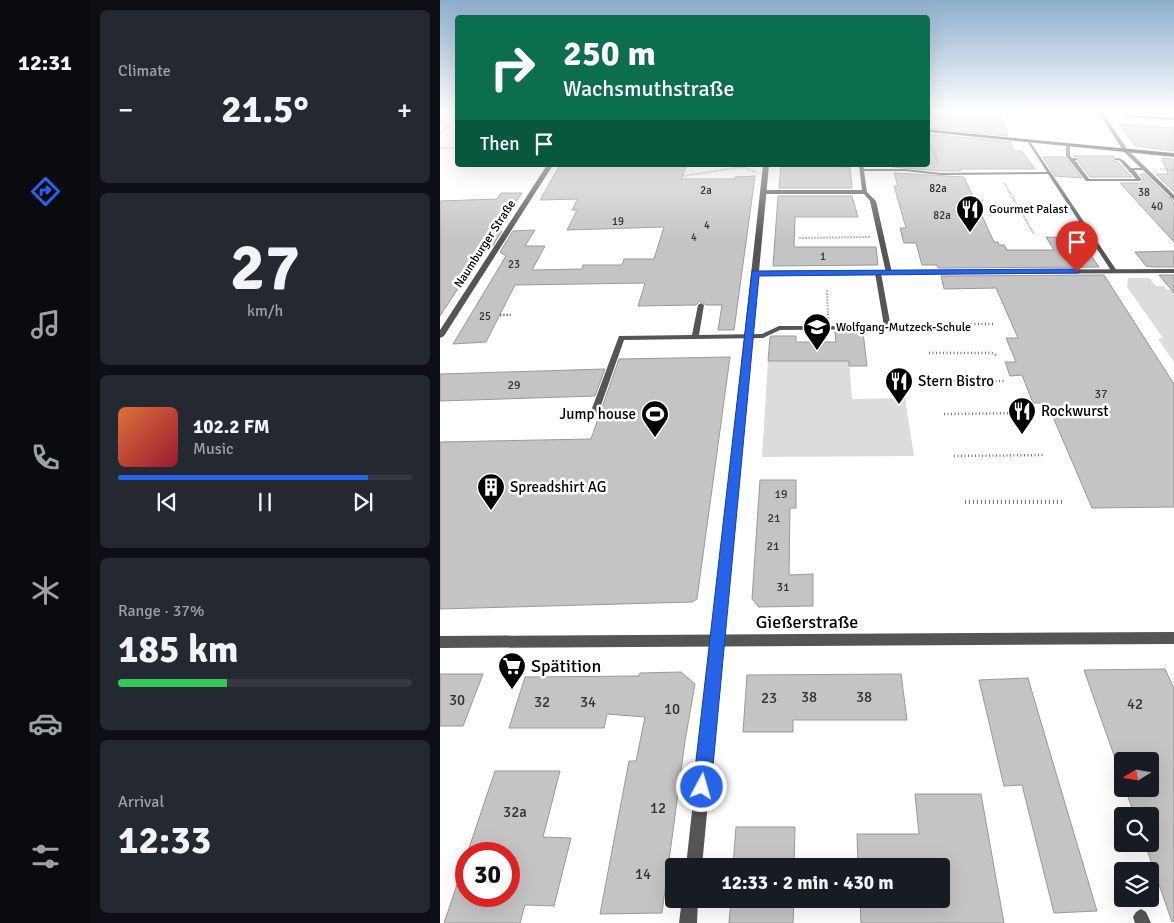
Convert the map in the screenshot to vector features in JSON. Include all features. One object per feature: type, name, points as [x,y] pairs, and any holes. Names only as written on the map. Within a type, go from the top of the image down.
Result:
[{"type":"street","points":[[1131,155],[1174,198]]},
{"type":"street","name":"Naumburger Straße","points":[[440,336],[549,167]]},
{"type":"street","points":[[695,858],[766,170]]},
{"type":"street","points":[[755,273],[1174,271]]},
{"type":"street","name":"Gießerstraße","points":[[440,642],[1174,638]]},
{"type":"street","points":[[688,923],[689,908]]},
{"type":"lane","points":[[1038,155],[1114,271]]},
{"type":"lane","points":[[1068,155],[1088,180],[1140,180],[1120,159],[1117,159]]},
{"type":"lane","points":[[888,273],[873,201],[865,192],[862,168],[942,174],[1050,173]]},
{"type":"lane","points":[[1130,170],[1145,169]]},
{"type":"lane","points":[[763,192],[865,192]]},
{"type":"lane","points":[[595,411],[621,338],[763,336],[779,328],[888,328],[878,273]]},
{"type":"lane","points":[[695,337],[702,305]]},
{"type":"path","points":[[683,176],[735,167]]},
{"type":"path","points":[[747,167],[766,170]]},
{"type":"path","points":[[1166,167],[1174,168]]},
{"type":"path","points":[[999,173],[1034,234]]},
{"type":"path","points":[[976,201],[983,201]]},
{"type":"path","points":[[798,238],[881,237]]},
{"type":"path","points":[[826,290],[828,328]]},
{"type":"path","points":[[500,316],[511,315]]},
{"type":"path","points":[[922,324],[995,324]]},
{"type":"path","points":[[929,353],[992,353],[996,355]]},
{"type":"path","points":[[936,381],[1006,381]]},
{"type":"path","points":[[944,414],[1029,413]]},
{"type":"path","points":[[954,456],[1045,455]]},
{"type":"path","points":[[966,502],[1063,502]]},
{"type":"shaded area","points":[[1128,278],[1149,278],[1156,286],[1164,286],[1167,290],[1174,290],[1174,362],[1158,339],[1163,338],[1127,287]]},
{"type":"shaded area","points":[[768,361],[849,361],[852,399],[905,398],[914,456],[762,457]]},
{"type":"building","points":[[930,155],[1025,155],[1035,169],[960,169],[961,171],[892,167],[930,167]]},
{"type":"building","points":[[1073,156],[1114,156],[1114,161],[1118,162],[1132,177],[1090,177],[1078,161],[1078,157]]},
{"type":"building","points":[[1043,157],[1065,157],[1082,178],[1055,176]]},
{"type":"building","points":[[1162,158],[1174,159],[1174,192],[1156,174],[1168,174]]},
{"type":"building","points":[[559,167],[686,167],[681,179],[735,179],[735,177],[755,176],[734,330],[718,330],[722,305],[706,305],[700,301],[696,305],[638,306],[645,283],[515,285],[486,342],[453,344],[506,256],[500,252],[513,231],[535,230],[525,246],[545,246],[532,270],[582,269],[583,265],[622,265],[624,259],[654,259],[664,227],[567,230],[577,210],[572,210],[578,199],[540,200]]},
{"type":"building","points":[[781,167],[850,167],[852,188],[779,188]]},
{"type":"building","points":[[894,173],[964,177],[994,242],[1004,245],[1007,250],[1054,250],[1046,237],[1079,238],[1099,267],[938,268],[937,265],[922,265],[916,243],[904,243],[900,228],[906,228],[894,186],[898,186]]},
{"type":"building","points":[[1140,174],[1145,174],[1174,202],[1174,242],[1120,183],[1141,183],[1144,180]]},
{"type":"building","points":[[501,193],[522,193],[496,231],[502,231],[492,247],[487,244],[440,316],[440,201],[497,199]]},
{"type":"building","points":[[778,196],[852,196],[858,217],[795,217],[794,247],[876,247],[878,265],[773,266]]},
{"type":"building","points":[[1174,251],[1174,267],[1146,266],[1135,252]]},
{"type":"building","points":[[1104,275],[1174,384],[1174,507],[1092,508],[1047,403],[1033,403],[1022,375],[1010,376],[1005,362],[1016,362],[1006,338],[1018,338],[996,288],[944,289],[941,276]]},
{"type":"building","points":[[1159,275],[1174,275],[1174,293]]},
{"type":"building","name":"Wolfgang-Mutzeck-Schule","points":[[835,332],[863,332],[867,366],[849,366],[849,361],[768,361],[770,337],[772,336],[796,336],[796,342],[836,342]]},
{"type":"building","points":[[730,357],[697,599],[692,602],[440,609],[440,442],[591,439],[619,359]]},
{"type":"building","points":[[605,369],[595,396],[440,401],[440,374]]},
{"type":"building","points":[[760,480],[796,480],[796,508],[790,508],[789,575],[813,574],[813,606],[759,607],[752,599]]},
{"type":"building","points":[[1165,669],[1174,688],[1174,921],[1172,922],[1159,884],[1159,862],[1151,862],[1148,852],[1159,852],[1159,807],[1132,807],[1128,798],[1159,798],[1159,752],[1114,752],[1114,755],[1084,670]]},
{"type":"building","points":[[681,672],[695,684],[685,741],[669,858],[665,858],[665,891],[662,913],[600,914],[629,761],[636,761],[645,717],[607,714],[604,728],[509,728],[525,677],[639,676],[640,673]]},
{"type":"building","points":[[440,674],[483,674],[463,726],[440,726]]},
{"type":"building","points":[[901,674],[907,720],[793,720],[793,732],[743,732],[747,675]]},
{"type":"building","points":[[1028,678],[1097,911],[1054,913],[1022,785],[1004,786],[979,680]]},
{"type":"building","points":[[495,771],[560,771],[543,837],[571,838],[554,906],[525,905],[520,923],[444,923],[455,891],[455,907],[520,907],[520,842],[471,842]]},
{"type":"building","points":[[915,794],[981,794],[1004,923],[861,923],[860,908],[950,908],[950,858],[858,858],[857,834],[919,834]]},
{"type":"building","points":[[736,827],[795,827],[794,858],[734,858]]},
{"type":"building","points":[[730,908],[794,908],[793,923],[729,923]]},
{"type":"place","name":"Gourmet Palast","points":[[970,233]]},
{"type":"place","name":"Wolfgang-Mutzeck-Schule","points":[[817,351]]},
{"type":"place","name":"Stern Bistro","points":[[899,405]]},
{"type":"place","name":"Rockwurst","points":[[1022,435]]},
{"type":"place","name":"Jump house","points":[[655,438]]},
{"type":"place","name":"Spreadshirt AG","points":[[491,511]]},
{"type":"place","name":"Spätition","points":[[512,690]]},
{"type":"route","points":[[702,787],[755,273],[1077,272]]}]
